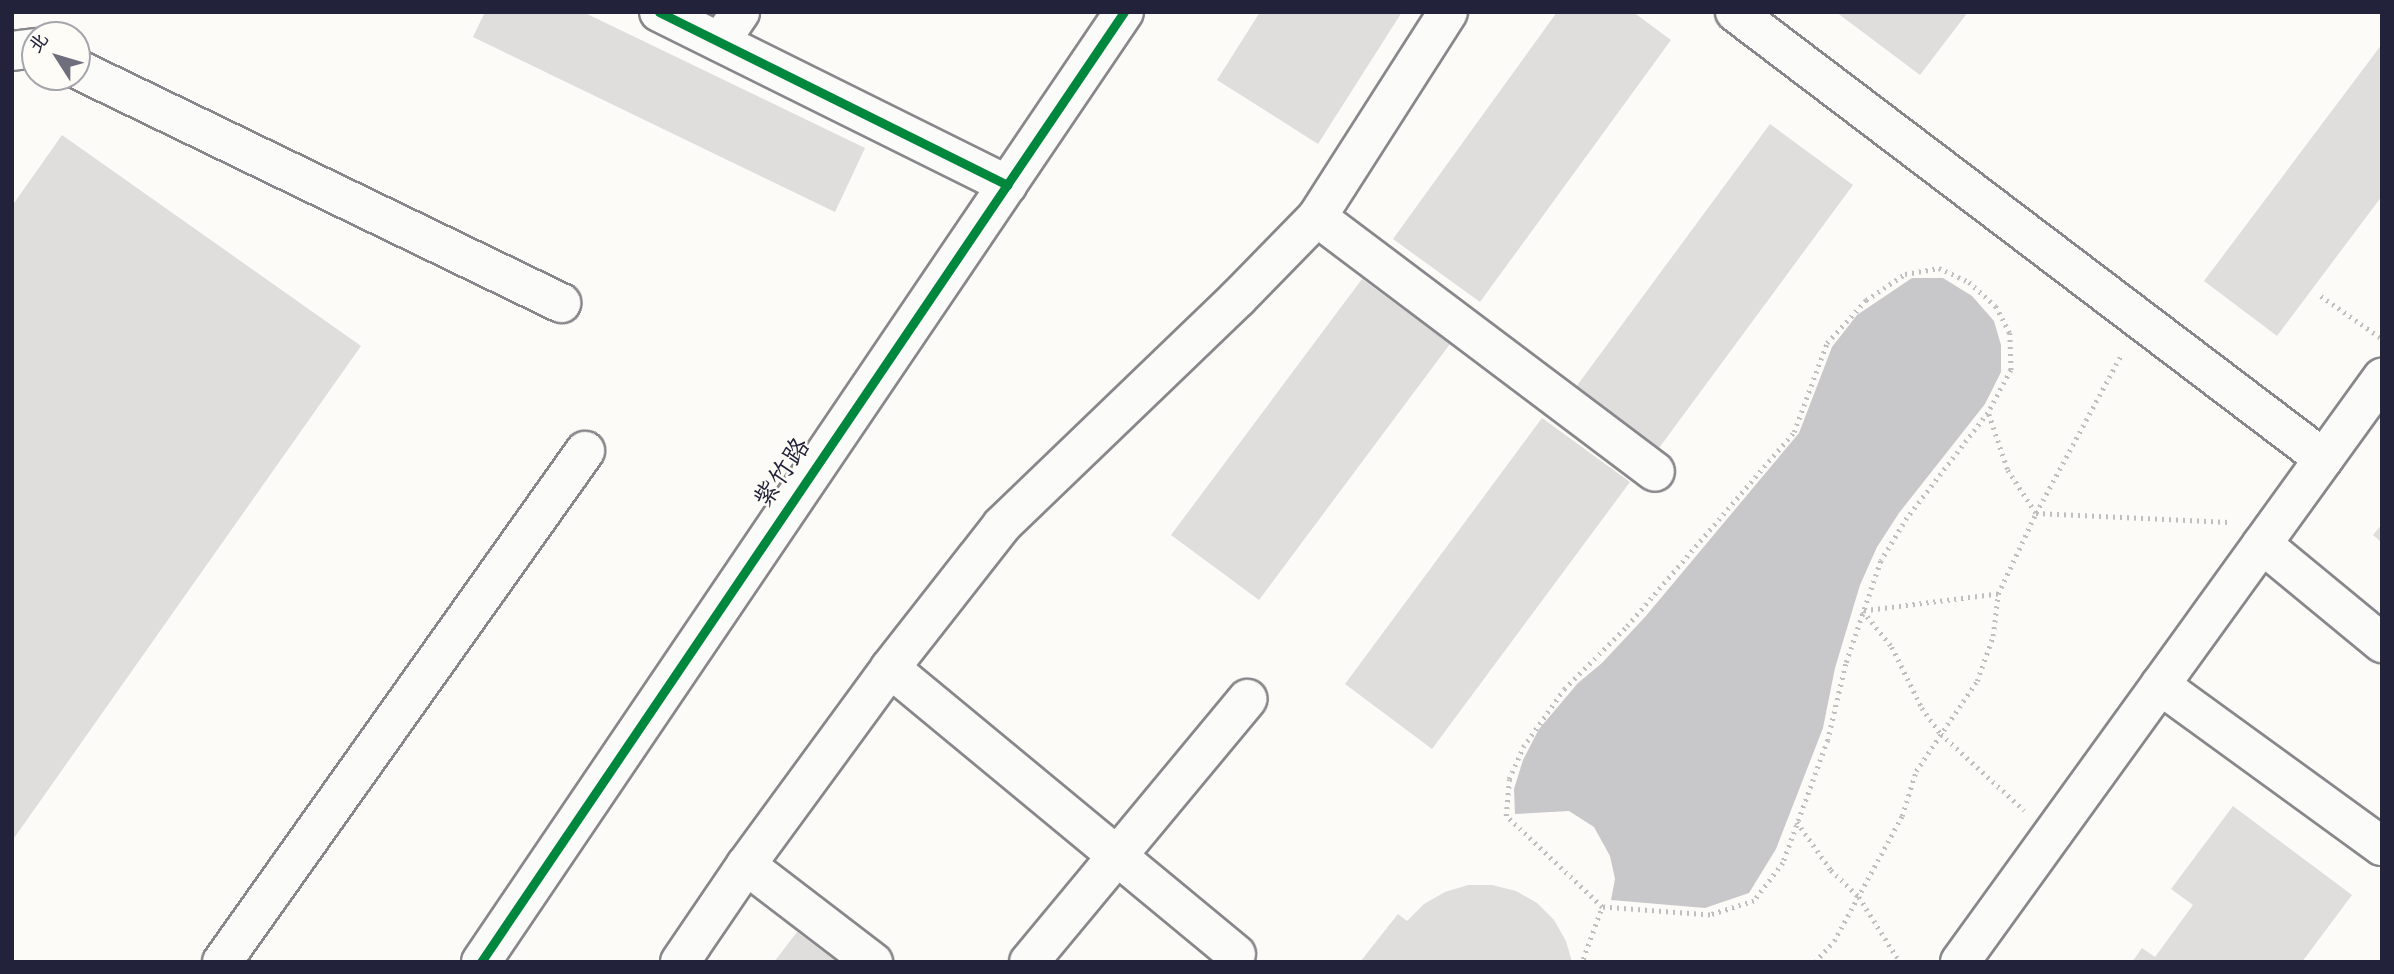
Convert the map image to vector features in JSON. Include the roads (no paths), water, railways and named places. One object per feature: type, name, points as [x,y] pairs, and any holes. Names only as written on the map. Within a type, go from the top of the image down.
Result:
[{"type":"street","points":[[659,12],[730,27],[1007,185]]},
{"type":"street","name":"紫竹路","points":[[481,962],[1124,12]]},
{"type":"street","points":[[680,962],[746,865],[890,668],[1002,525],[1238,298],[1317,217],[1448,12]]},
{"type":"street","points":[[1735,12],[2324,459]]},
{"type":"street","points":[[91,76],[561,303]]},
{"type":"street","points":[[1317,217],[1655,472]]},
{"type":"street","points":[[1960,962],[2382,378]]},
{"type":"street","points":[[222,962],[585,451]]},
{"type":"street","points":[[2269,534],[2382,643]]},
{"type":"street","points":[[890,668],[1116,858],[1236,954]]},
{"type":"street","points":[[2160,685],[2382,846]]},
{"type":"street","points":[[1029,962],[1247,699]]},
{"type":"street","points":[[746,865],[873,962]]}]
